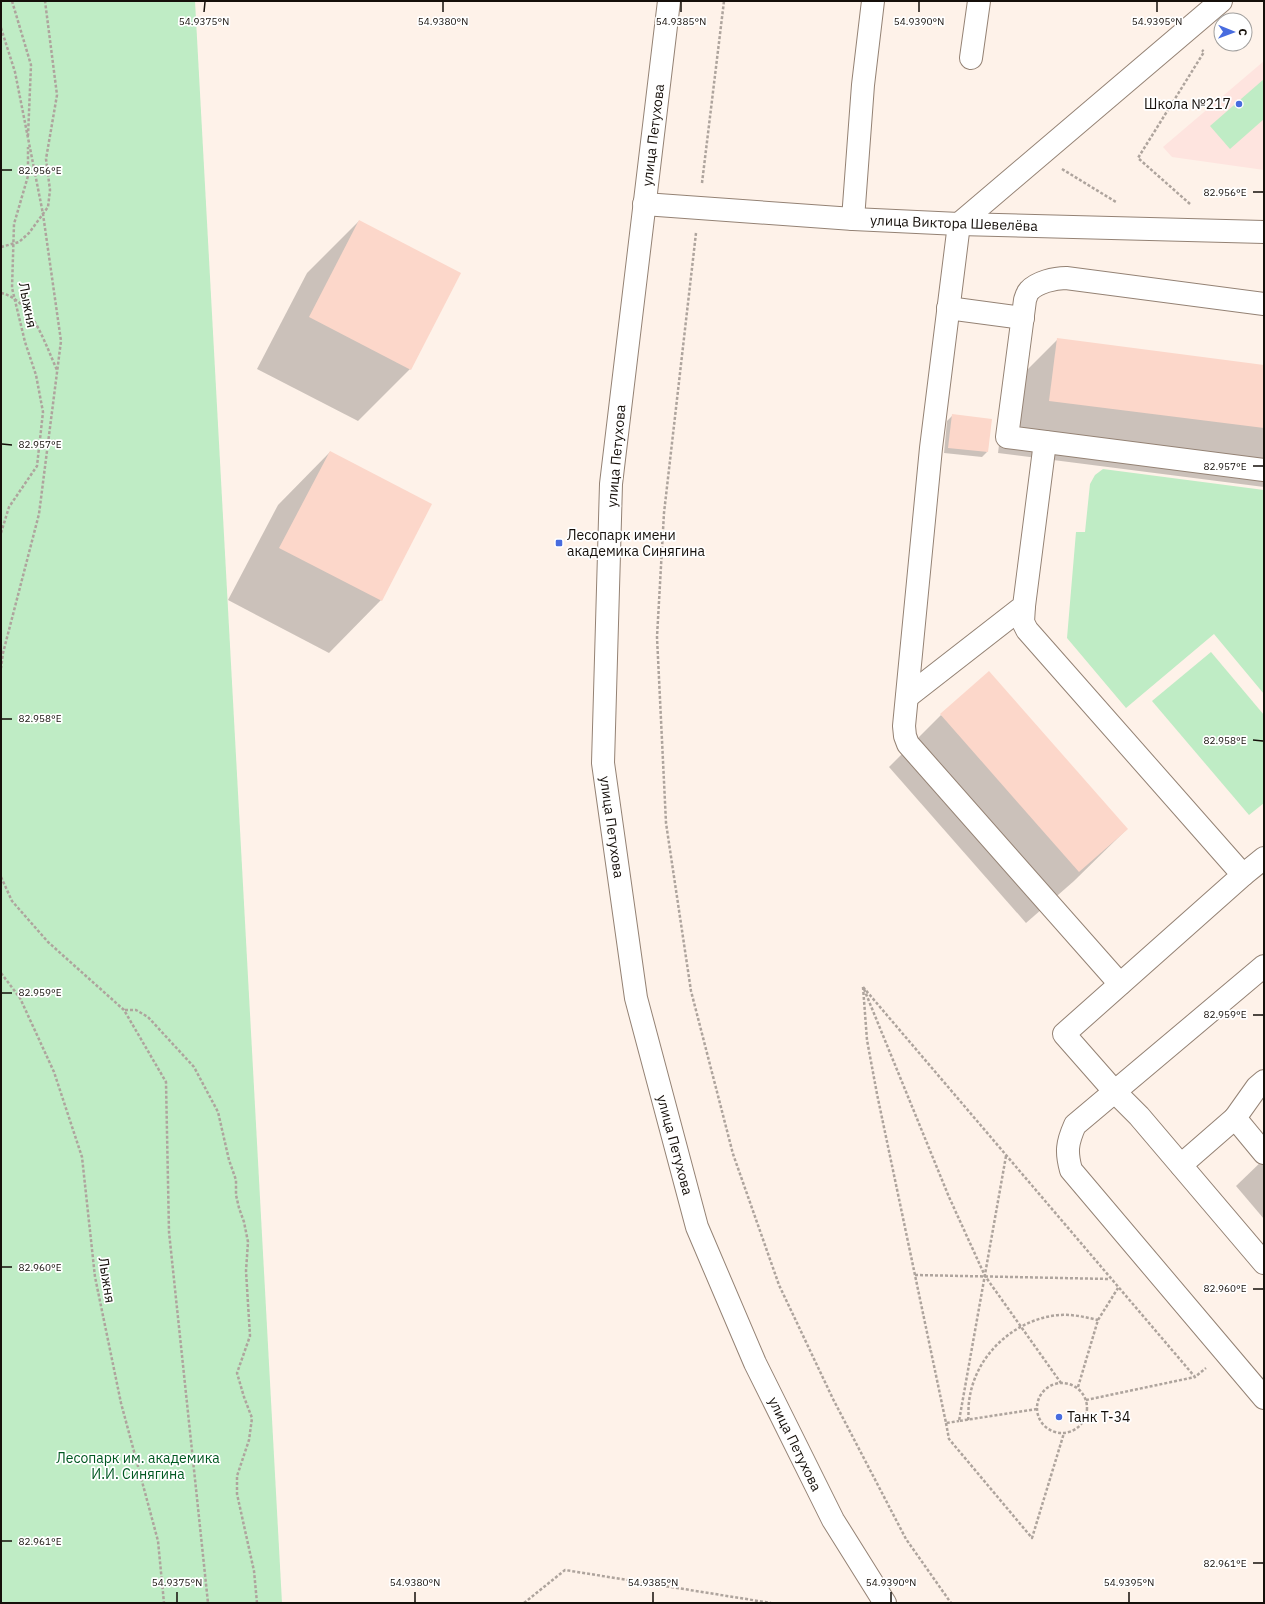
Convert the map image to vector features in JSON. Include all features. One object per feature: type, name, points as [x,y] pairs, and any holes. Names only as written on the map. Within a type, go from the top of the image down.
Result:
[{"type":"street","name":"улица Петухова","points":[[669,1],[611,484],[603,762],[636,998],[697,1227],[755,1363],[833,1520],[885,1603]]},
{"type":"street","points":[[853,219],[863,85],[874,1]]},
{"type":"street","points":[[971,58],[979,1]]},
{"type":"street","points":[[1120,984],[908,744],[905,736],[904,726],[931,448],[959,224],[1222,1]]},
{"type":"street","name":"улица Виктора Шевелёва","points":[[644,204],[853,219],[959,224],[1264,232]]},
{"type":"street","points":[[1264,304],[1058,278],[1033,288],[1028,292],[1025,300],[1007,437],[1264,470]]},
{"type":"street","points":[[948,308],[1022,318]]},
{"type":"street","points":[[1045,442],[1023,622],[1027,630],[1243,875]]},
{"type":"street","points":[[907,697],[1024,606]]},
{"type":"street","points":[[1264,858],[1064,1034],[1115,1092],[1139,1116],[1264,1263]]},
{"type":"street","points":[[1264,966],[1075,1125],[1069,1139],[1067,1155],[1071,1170],[1264,1398]]},
{"type":"street","points":[[1181,1165],[1235,1118],[1257,1087],[1264,1081]]},
{"type":"street","points":[[1235,1118],[1264,1153]]},
{"type":"path","name":"Лыжня","points":[[1,533],[9,507],[37,466],[43,412],[36,374],[25,342],[12,288],[14,224],[28,176],[31,65],[12,1]]},
{"type":"path","points":[[1,247],[19,242],[29,234],[48,207],[50,190],[46,160],[57,95],[45,1]]},
{"type":"path","points":[[724,1],[664,513],[657,636],[666,823],[691,991],[733,1154],[779,1285],[833,1399],[906,1539],[952,1603]]},
{"type":"path","points":[[1,28],[15,72],[43,214],[62,341],[39,514],[3,653],[1,668]]},
{"type":"path","points":[[1185,32],[1204,52],[1138,158],[1190,204]]},
{"type":"path","points":[[1040,156],[1121,204]]},
{"type":"path","points":[[1,293],[15,297],[24,306],[37,327],[58,370]]},
{"type":"path","points":[[1,877],[12,901],[48,942],[124,1010],[166,1082],[169,1232],[208,1603]]},
{"type":"path","name":"Лыжня","points":[[1,973],[20,998],[54,1072],[82,1157],[95,1277],[121,1403],[158,1541],[164,1603]]},
{"type":"path","points":[[863,987],[1194,1378]]},
{"type":"path","points":[[863,987],[868,1040],[877,1094],[949,1439],[1032,1538],[1064,1433]]},
{"type":"path","points":[[863,987],[949,1197],[985,1276],[1061,1382]]},
{"type":"path","points":[[124,1010],[136,1010],[148,1017],[194,1067],[218,1112],[229,1160],[236,1180],[236,1195],[248,1242],[246,1271],[250,1336],[237,1373],[252,1418],[248,1440],[237,1476],[237,1494],[254,1571],[257,1603]]},
{"type":"path","points":[[959,1421],[1006,1156]]},
{"type":"path","points":[[915,1275],[1110,1279]]},
{"type":"path","points":[[1078,1387],[1098,1320],[1118,1288]]},
{"type":"path","points":[[968,1420],[969,1401],[973,1383],[981,1366],[992,1350],[1005,1337],[1021,1326],[1039,1319],[1059,1315],[1078,1315],[1098,1320]]},
{"type":"path","points":[[1086,1400],[1194,1378],[1224,1352]]},
{"type":"path","points":[[1061,1382],[1078,1387],[1084,1393],[1086,1400],[1088,1413],[1084,1422],[1077,1429],[1064,1433],[1058,1433],[1048,1429],[1041,1422],[1037,1413],[1037,1403],[1041,1394],[1048,1386],[1061,1382]]},
{"type":"path","points":[[946,1423],[1037,1409]]},
{"type":"path","points":[[524,1603],[565,1570],[771,1603]]},
{"type":"shaded area","name":"Школа №217","points":[[1264,61],[1264,170],[1172,157],[1163,147]]},
{"type":"green space","name":"Лесопарк им. академика И.И. Синягина","points":[[1,1],[195,1],[282,1603],[1,1603]]},
{"type":"green space","points":[[1264,79],[1264,119],[1230,149],[1210,126]]},
{"type":"green space","points":[[1103,469],[1264,490],[1264,694],[1214,634],[1126,708],[1067,638],[1076,532],[1085,532],[1090,484],[1095,475]]},
{"type":"green space","points":[[1211,652],[1264,715],[1264,803],[1249,815],[1152,701]]},
{"type":"building","points":[[359,220],[461,273],[411,370],[309,317]]},
{"type":"building","points":[[1057,338],[1264,365],[1264,428],[1049,401]]},
{"type":"building","points":[[952,414],[992,419],[988,452],[948,448]]},
{"type":"building","points":[[330,451],[432,504],[382,601],[279,548]]},
{"type":"building","points":[[989,671],[1128,829],[1079,872],[940,714]]},
{"type":"place","name":"Школа №217","points":[[1239,104]]},
{"type":"place","name":"Лесопарк имени академика Синягина","points":[[559,543]]},
{"type":"place","name":"Танк Т-34","points":[[1059,1417]]}]
